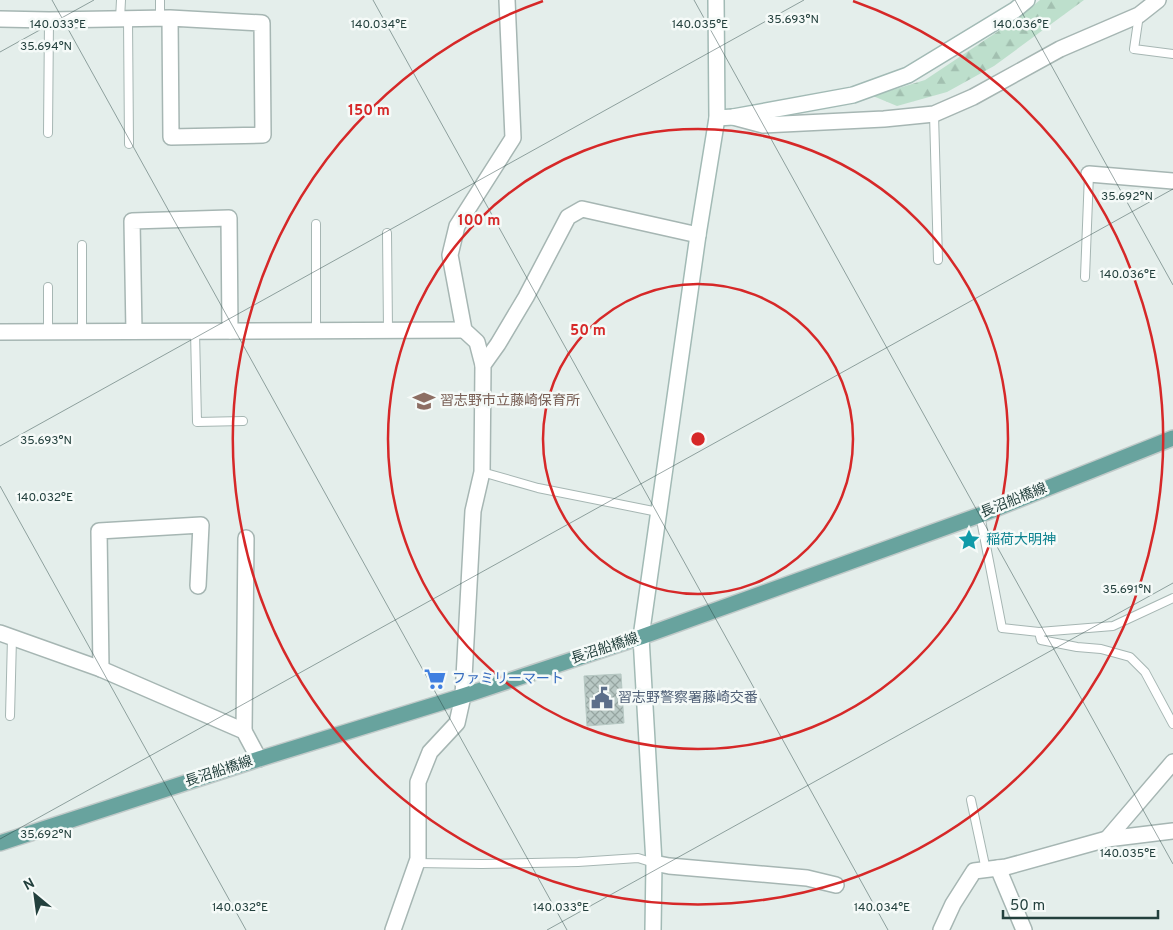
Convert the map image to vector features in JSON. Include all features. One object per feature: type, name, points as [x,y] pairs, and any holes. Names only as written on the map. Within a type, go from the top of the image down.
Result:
[{"type":"main road","name":"長沼船橋線","points":[[0,843],[259,759],[463,696],[641,637],[980,515],[1173,438]]},
{"type":"street","points":[[393,930],[418,858],[418,782],[430,752],[458,723],[463,696],[473,511],[482,472],[483,365],[477,342],[464,330],[450,255],[457,226],[513,138],[506,0]]},
{"type":"street","points":[[653,930],[654,862],[641,637],[698,235],[718,118],[716,0]]},
{"type":"street","points":[[718,118],[733,118],[853,95],[908,75],[1015,10],[1027,0]]},
{"type":"street","points":[[733,118],[763,125],[884,119],[934,114],[973,97],[1060,49],[1139,15],[1158,0]]},
{"type":"street","points":[[0,19],[165,18],[262,23],[263,135],[171,137],[165,18]]},
{"type":"street","points":[[1089,174],[1173,181]]},
{"type":"street","points":[[483,365],[526,297],[568,217],[582,209],[698,235]]},
{"type":"street","points":[[134,331],[132,221],[229,218],[230,331]]},
{"type":"street","points":[[0,332],[464,330]]},
{"type":"street","points":[[101,669],[99,531],[201,525],[198,586]]},
{"type":"street","points":[[246,538],[244,731],[259,759]]},
{"type":"street","points":[[6,635],[101,669],[244,731]]},
{"type":"street","points":[[1107,839],[1173,762]]},
{"type":"street","points":[[941,930],[953,904],[974,871],[992,869],[1107,839],[1173,831]]},
{"type":"street","points":[[654,862],[669,866],[807,878],[836,885]]},
{"type":"street","points":[[992,869],[1024,930]]},
{"type":"lane","points":[[121,0],[124,19],[129,144]]},
{"type":"lane","points":[[160,0],[165,18]]},
{"type":"lane","points":[[1139,15],[1134,48],[1173,54]]},
{"type":"lane","points":[[48,133],[49,20]]},
{"type":"lane","points":[[934,114],[938,260]]},
{"type":"lane","points":[[1085,277],[1089,174]]},
{"type":"lane","points":[[316,224],[316,330]]},
{"type":"lane","points":[[387,233],[388,330]]},
{"type":"lane","points":[[82,245],[82,331]]},
{"type":"lane","points":[[48,287],[48,332]]},
{"type":"lane","points":[[195,331],[197,422],[243,421]]},
{"type":"lane","points":[[482,472],[538,488],[658,512]]},
{"type":"lane","points":[[980,515],[1002,628],[1039,632],[1113,626],[1173,598]]},
{"type":"lane","points":[[1039,632],[1041,640],[1077,647],[1101,648],[1130,658],[1145,672],[1173,724]]},
{"type":"lane","points":[[6,635],[10,716]]},
{"type":"lane","points":[[971,800],[992,869]]},
{"type":"lane","points":[[416,864],[578,862],[638,858],[654,862]]},
{"type":"green space","points":[[1040,0],[1084,0],[994,66],[947,92],[897,106],[873,96],[925,80],[1018,18]]},
{"type":"building","points":[[621,674],[624,723],[587,726],[584,676]]},
{"type":"place","name":"習志野市立藤崎保育所","points":[[424,401]]},
{"type":"place","name":"稲荷大明神","points":[[969,540]]},
{"type":"place","name":"ファミリーマート","points":[[435,679]]},
{"type":"place","name":"習志野警察署藤崎交番","points":[[602,698]]}]
